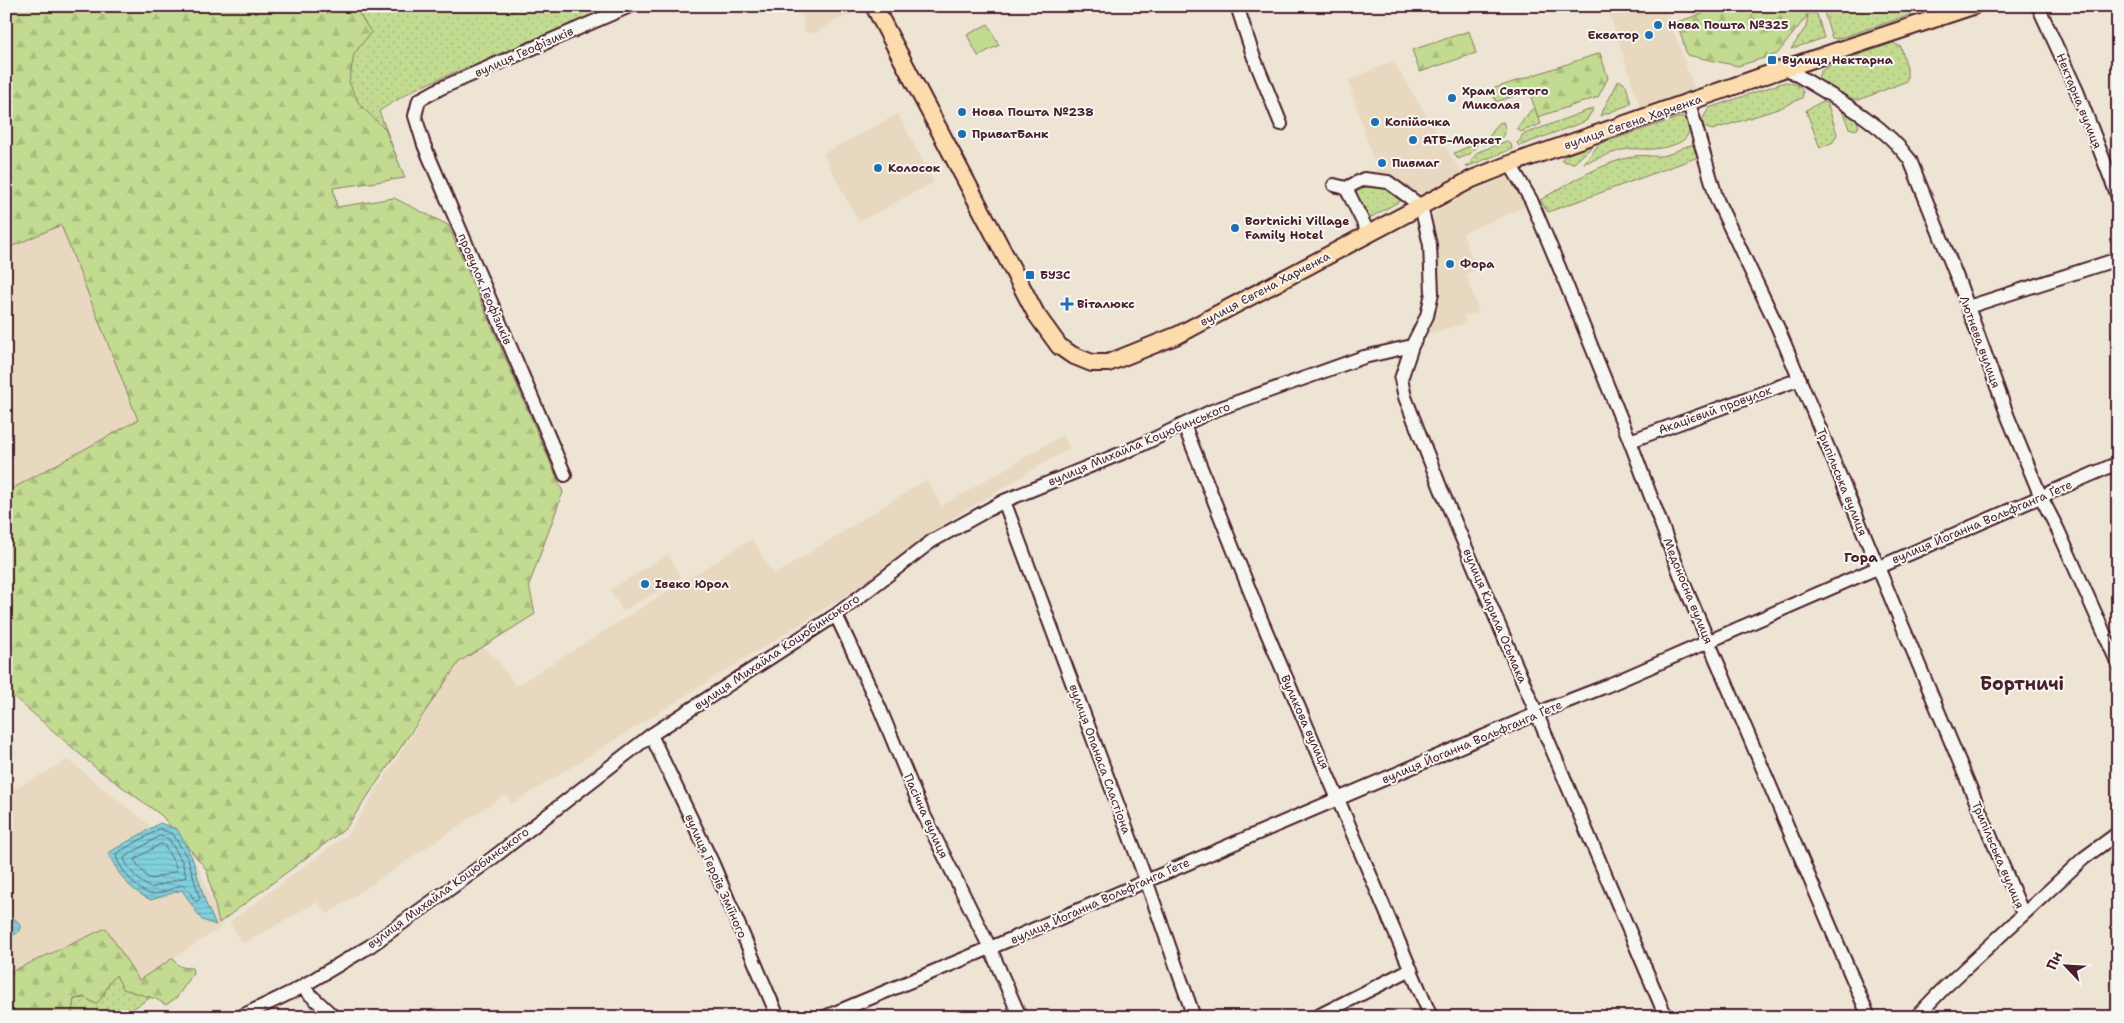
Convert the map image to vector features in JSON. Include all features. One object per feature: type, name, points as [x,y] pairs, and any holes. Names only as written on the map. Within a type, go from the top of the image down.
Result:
[{"type":"main road","name":"вулиця Євгена Харченка","points":[[874,6],[1036,314],[1058,346],[1072,355],[1092,363],[1108,363],[1125,358],[1178,335],[1472,179],[1786,68],[1973,6]]},
{"type":"street","name":"вулиця Геофізиків","points":[[419,100],[442,88],[630,6]]},
{"type":"street","points":[[1237,6],[1253,56],[1281,124]]},
{"type":"street","name":"Нектарна вулиця","points":[[2038,6],[2077,91],[2118,197]]},
{"type":"street","name":"Лютнева вулиця","points":[[1786,68],[1846,105],[1883,132],[1902,148],[1910,160],[1968,307],[2008,417],[2118,664]]},
{"type":"street","name":"провулок Геофізиків","points":[[419,100],[415,116],[424,145],[565,475]]},
{"type":"street","name":"Трипільська вулиця","points":[[1689,103],[1717,200],[1800,379],[1877,568],[2023,914]]},
{"type":"street","name":"Медоносна вулиця","points":[[1510,164],[1531,200],[1630,441],[1683,582],[1869,1017]]},
{"type":"street","points":[[1369,234],[1340,186],[1364,179],[1388,182],[1421,206]]},
{"type":"street","name":"вулиця Кирила Осьмака","points":[[1421,206],[1430,245],[1432,293],[1426,316],[1412,346],[1401,379],[1404,397],[1441,490],[1666,1017]]},
{"type":"street","points":[[1968,307],[2118,259]]},
{"type":"street","name":"вулиця Михайла Коцюбинського","points":[[240,1017],[302,987],[370,946],[490,860],[651,735],[836,615],[932,541],[1004,501],[1084,470],[1212,411],[1364,357],[1412,346]]},
{"type":"street","name":"Акацієвий провулок","points":[[1630,441],[1800,379]]},
{"type":"street","name":"Вуликова вулиця","points":[[1184,425],[1261,619],[1431,1017]]},
{"type":"street","name":"вулиця Йоганна Вольфганга Ґете","points":[[825,1017],[1536,714],[1604,687],[2118,463]]},
{"type":"street","name":"вулиця Опанаса Сластіона","points":[[1004,501],[1146,880],[1194,1017]]},
{"type":"street","name":"Пасічна вулиця","points":[[836,615],[880,709],[922,810],[990,948],[1020,1017]]},
{"type":"street","name":"вулиця Героїв Зміїного","points":[[651,735],[712,862],[778,1017]]},
{"type":"street","points":[[1916,1017],[2084,858],[2118,833]]},
{"type":"street","points":[[1316,1017],[1411,969]]},
{"type":"street","points":[[302,987],[334,1017]]},
{"type":"shaded area","points":[[802,6],[863,6],[813,34],[804,31]]},
{"type":"shaded area","points":[[1607,6],[1665,6],[1695,92],[1642,113]]},
{"type":"shaded area","points":[[1393,61],[1462,174],[1417,200],[1379,177],[1348,80]]},
{"type":"shaded area","name":"Колосок","points":[[898,114],[934,182],[859,222],[823,154]]},
{"type":"shaded area","points":[[1513,174],[1527,206],[1463,233],[1475,270],[1466,274],[1479,312],[1464,316],[1466,323],[1429,333],[1434,303],[1431,230],[1433,216],[1437,208],[1445,200]]},
{"type":"shaded area","points":[[61,225],[138,420],[6,492],[6,249]]},
{"type":"shaded area","points":[[1063,435],[1069,448],[941,525],[869,581],[512,804],[506,794],[328,914],[317,902],[243,944],[230,922],[349,833],[463,655],[478,643],[497,660],[516,686],[752,539],[774,575],[926,480],[942,506]]},
{"type":"shaded area","name":"Івеко Юрол","points":[[668,554],[681,578],[623,611],[610,590]]},
{"type":"shaded area","points":[[68,760],[197,864],[222,927],[139,980],[106,928],[6,974],[6,794]]},
{"type":"green space","points":[[6,6],[613,6],[415,89],[379,111],[404,177]]},
{"type":"green space","points":[[6,6],[354,6],[371,32],[354,54],[349,82],[359,104],[385,129],[405,178],[333,188],[337,207],[394,198],[448,225],[563,492],[529,585],[535,614],[459,662],[346,828],[219,923],[207,870],[161,815],[96,768],[6,690],[6,492],[138,420],[61,225],[6,249]]},
{"type":"green space","points":[[1725,6],[1803,6],[1807,16],[1777,54],[1738,66],[1687,55],[1677,22]]},
{"type":"green space","points":[[1830,6],[1938,6],[1837,39],[1832,38],[1824,12]]},
{"type":"green space","points":[[1808,14],[1817,14],[1824,38],[1791,49],[1806,27]]},
{"type":"green space","points":[[988,24],[999,45],[978,56],[967,35]]},
{"type":"green space","points":[[1469,31],[1476,53],[1420,72],[1412,50]]},
{"type":"green space","points":[[1893,43],[1901,47],[1907,68],[1907,81],[1859,100],[1850,98],[1820,83],[1818,79],[1820,72],[1830,65]]},
{"type":"green space","points":[[1600,53],[1608,78],[1598,97],[1538,117],[1529,91],[1496,102],[1492,89]]},
{"type":"green space","points":[[1619,80],[1626,85],[1631,104],[1600,116]]},
{"type":"green space","points":[[1785,82],[1798,86],[1803,92],[1802,98],[1778,109],[1712,130],[1704,127],[1702,120],[1709,108]]},
{"type":"green space","points":[[1823,101],[1828,105],[1837,134],[1833,142],[1820,148],[1806,110]]},
{"type":"green space","points":[[1535,108],[1541,124],[1521,132],[1517,128],[1531,110]]},
{"type":"green space","points":[[1594,108],[1586,121],[1519,146],[1517,143],[1522,135]]},
{"type":"green space","points":[[1842,111],[1857,120],[1859,127],[1856,130],[1849,128]]},
{"type":"green space","points":[[1686,117],[1689,132],[1682,141],[1668,147],[1623,150],[1584,163],[1599,144],[1677,118]]},
{"type":"green space","points":[[1503,122],[1506,130],[1504,136],[1483,145],[1499,123]]},
{"type":"green space","points":[[1507,141],[1511,144],[1512,149],[1466,167],[1478,152]]},
{"type":"green space","points":[[1479,142],[1470,154],[1458,159],[1454,153]]},
{"type":"green space","points":[[1594,145],[1574,163],[1561,161],[1566,155]]},
{"type":"green space","points":[[1691,145],[1697,147],[1701,156],[1548,212],[1540,200],[1610,163],[1635,156],[1666,155]]},
{"type":"green space","points":[[1362,184],[1389,189],[1398,196],[1400,201],[1366,220],[1351,192]]},
{"type":"green space","points":[[106,928],[139,980],[173,958],[181,966],[192,968],[193,974],[177,997],[166,1005],[156,999],[123,989],[116,975],[96,1004],[84,997],[74,999],[71,1017],[6,1017],[6,974]]},
{"type":"green space","points":[[116,975],[143,994],[151,997],[120,1017],[71,1017],[74,999],[104,996],[107,983]]},
{"type":"water","points":[[160,823],[177,829],[192,857],[206,904],[216,925],[202,920],[182,890],[151,900],[143,896],[125,881],[112,861],[108,853]]},
{"type":"water","points":[[12,919],[18,921],[20,927],[18,933],[12,935],[6,933],[4,927],[6,921]]},
{"type":"place","name":"Нова Пошта №325","points":[[1658,25]]},
{"type":"place","name":"Екватор","points":[[1649,35]]},
{"type":"place","name":"Вулиця Нектарна","points":[[1772,60]]},
{"type":"place","name":"Храм Святого Миколая","points":[[1452,98]]},
{"type":"place","name":"Нова Пошта №238","points":[[962,112]]},
{"type":"place","name":"Копійочка","points":[[1375,122]]},
{"type":"place","name":"ПриватБанк","points":[[962,134]]},
{"type":"place","name":"АТБ-Маркет","points":[[1413,140]]},
{"type":"place","name":"Пивмаг","points":[[1382,163]]},
{"type":"place","name":"Колосок","points":[[878,168]]},
{"type":"place","name":"Bortnichi Village Family Hotel","points":[[1235,228]]},
{"type":"place","name":"Фора","points":[[1450,264]]},
{"type":"place","name":"БУЗС","points":[[1030,275]]},
{"type":"place","name":"Віталюкс","points":[[1067,304]]},
{"type":"place","name":"Івеко Юрол","points":[[645,584]]},
{"type":"district","name":"Гора","points":[[1861,557]]},
{"type":"district","name":"Бортничі","points":[[2022,684]]}]
